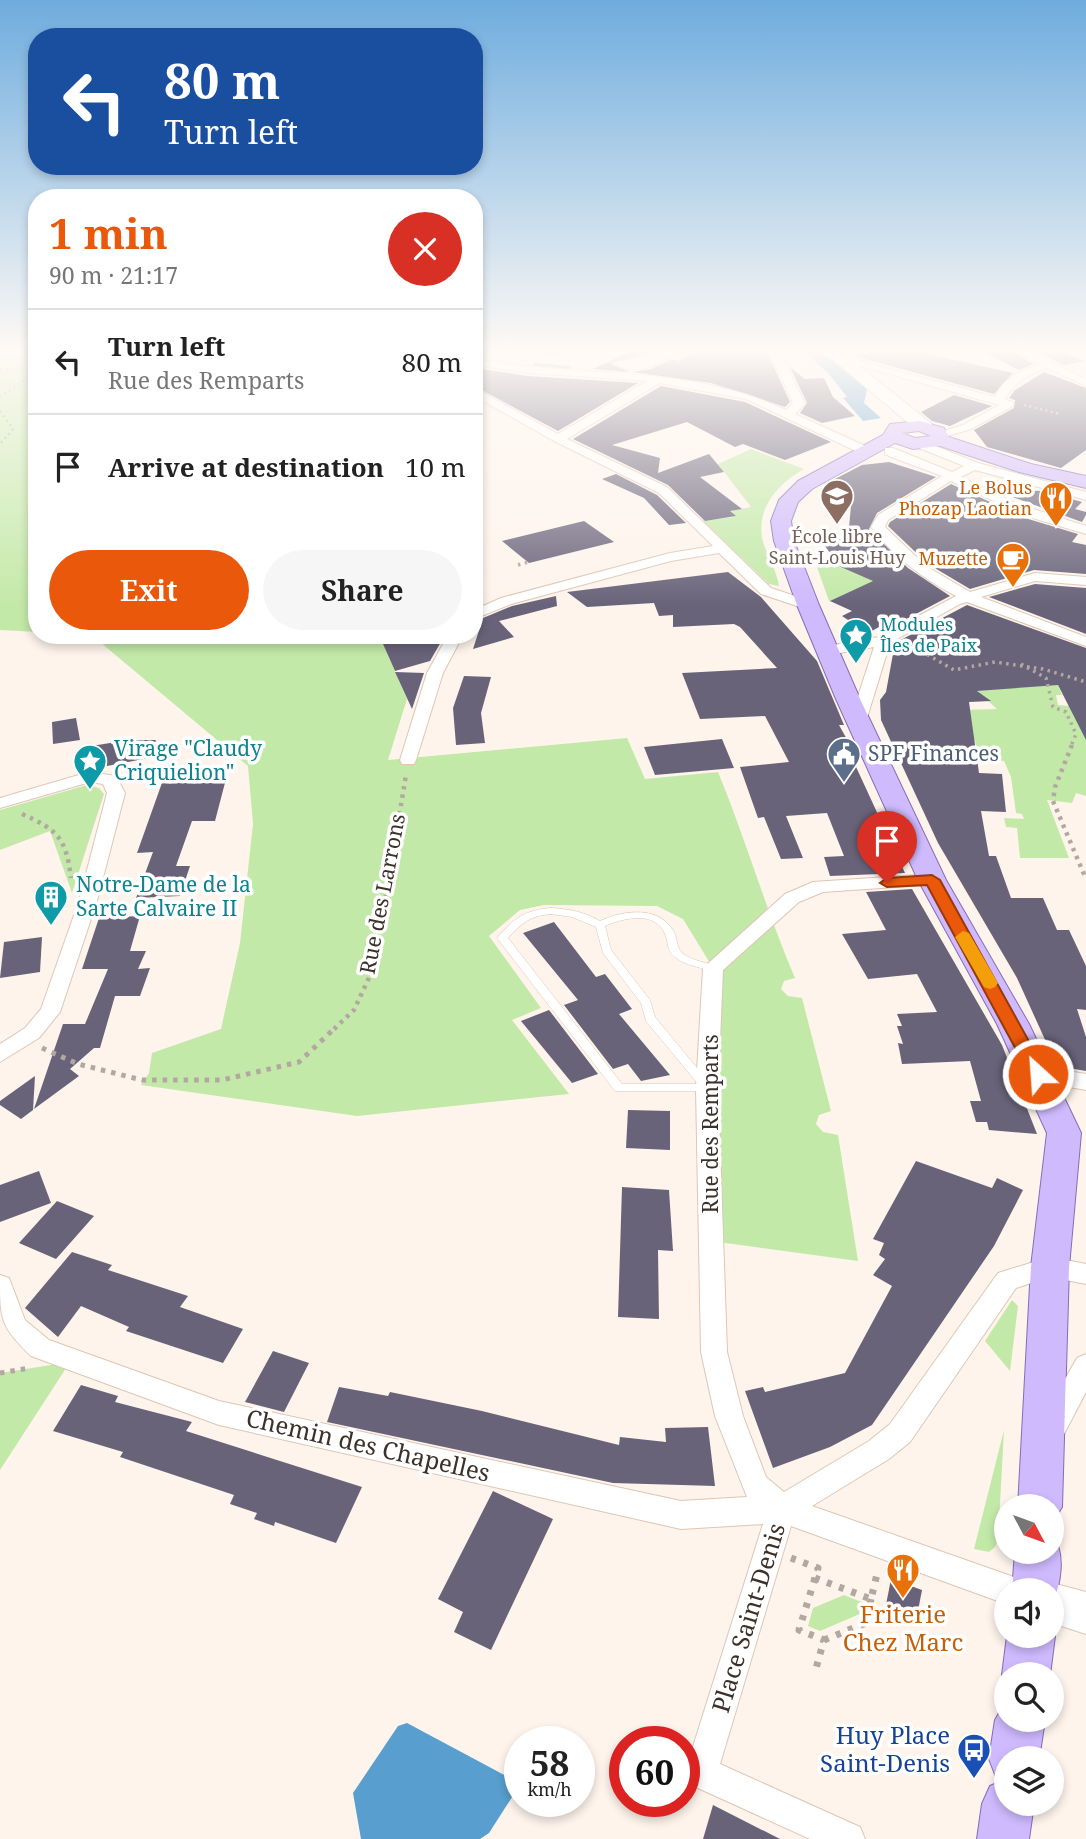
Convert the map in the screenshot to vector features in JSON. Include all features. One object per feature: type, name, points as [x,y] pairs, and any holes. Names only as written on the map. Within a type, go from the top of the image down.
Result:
[{"type":"main road","points":[[886,434],[887,442]]},
{"type":"main road","points":[[925,434],[929,438]]},
{"type":"main road","points":[[1040,1494],[1041,1450],[1068,1271],[1064,1133],[1038,1074],[932,880],[858,721],[808,605],[784,541],[781,521],[789,500],[804,485],[887,442],[929,438],[1026,468],[1086,482]]},
{"type":"main road","points":[[1064,1607],[1086,1613]]},
{"type":"main road","points":[[1003,1839],[1006,1816]]},
{"type":"street","points":[[549,434],[663,490],[719,549],[766,591],[808,605]]},
{"type":"street","points":[[558,439],[567,434]]},
{"type":"street","points":[[857,434],[887,442],[1007,505],[1085,527]]},
{"type":"street","points":[[929,438],[943,434]]},
{"type":"street","points":[[929,438],[974,466],[1086,496]]},
{"type":"street","points":[[974,466],[950,477],[883,518],[878,527],[911,563],[966,598],[1086,642]]},
{"type":"street","points":[[483,611],[506,601],[670,556],[719,549]]},
{"type":"street","points":[[828,650],[888,638],[966,598],[1035,577],[1086,582]]},
{"type":"street","points":[[858,721],[888,638]]},
{"type":"street","points":[[408,760],[435,673],[451,644]]},
{"type":"street","points":[[0,1054],[24,1040],[50,1012],[88,901],[116,793],[110,780],[89,778],[6,806]]},
{"type":"street","points":[[713,968],[792,898],[820,886],[932,880]]},
{"type":"street","name":"Rue des Remparts","points":[[713,968],[707,1088],[714,1352],[729,1416],[755,1486],[782,1509]]},
{"type":"street","points":[[1038,1074],[1086,1082]]},
{"type":"street","name":"Place Saint-Denis","points":[[848,1839],[701,1772],[782,1509],[878,1450],[900,1433],[1007,1280],[1068,1271]]},
{"type":"street","name":"Chemin des Chapelles","points":[[0,1285],[15,1326],[40,1348],[219,1413],[681,1515],[782,1509]]},
{"type":"street","points":[[1041,1450],[1086,1366]]},
{"type":"street","name":"Place Saint-Denis","points":[[782,1509],[994,1585]]},
{"type":"lane","points":[[550,911],[590,918],[600,925],[606,951],[646,1002],[650,1018],[707,1088],[619,1088],[502,938],[525,917],[550,911]]},
{"type":"lane","points":[[600,925],[628,913],[643,915],[667,928],[673,938],[673,949],[682,958],[713,968]]},
{"type":"path","points":[[518,565],[528,562]]},
{"type":"path","points":[[888,638],[954,670],[982,663],[1021,664],[1086,682]]},
{"type":"path","points":[[1021,664],[1046,678],[1053,707],[1066,712],[1076,734],[1055,787],[1053,801],[1086,880]]},
{"type":"path","name":"Rue des Larrons","points":[[24,1040],[78,1064],[142,1080],[222,1080],[299,1062],[354,1010],[374,967],[408,760]]},
{"type":"path","points":[[6,806],[55,829],[69,848],[72,893],[88,901]]},
{"type":"path","points":[[770,1549],[818,1568],[799,1630],[824,1640],[866,1623],[878,1570]]},
{"type":"path","points":[[815,1578],[871,1599]]},
{"type":"path","points":[[815,1672],[824,1640]]},
{"type":"green space","points":[[0,434],[28,434],[28,632],[0,630]]},
{"type":"green space","points":[[751,449],[804,469],[777,491],[765,510],[762,521],[764,545],[779,586],[769,584],[703,521],[735,517],[730,511],[751,507],[718,464]]},
{"type":"green space","points":[[838,562],[873,581],[848,605],[829,601],[816,564]]},
{"type":"green space","points":[[102,644],[383,644],[407,699],[388,760],[627,738],[645,779],[718,772],[795,978],[784,981],[781,989],[788,996],[802,998],[831,1111],[819,1115],[816,1124],[823,1132],[838,1135],[858,1261],[711,1241],[713,968],[683,919],[657,906],[544,905],[520,910],[489,936],[541,1008],[512,1020],[569,1094],[357,1116],[141,1085],[149,1073],[152,1053],[221,1029],[240,943],[253,824],[248,766]]},
{"type":"green space","points":[[1057,683],[1062,695],[1056,695],[1058,705],[1070,706],[1086,738],[1086,796],[1076,793],[1072,803],[1047,800],[1069,858],[1020,858],[1017,828],[1006,827],[1004,818],[1024,819],[1022,814],[1016,813],[1011,777],[1004,761],[978,759],[975,740],[964,738],[957,710],[997,709],[977,691]]},
{"type":"green space","points":[[87,785],[99,788],[104,794],[72,893],[50,831],[0,850],[0,810]]},
{"type":"green space","points":[[1012,1300],[1018,1306],[1010,1371],[985,1341]]},
{"type":"green space","points":[[70,1362],[0,1470],[0,1373]]},
{"type":"green space","points":[[1004,1430],[1001,1494],[994,1494],[994,1548],[989,1552],[974,1549]]},
{"type":"green space","points":[[844,1595],[864,1603],[862,1613],[820,1631],[808,1626],[813,1608]]},
{"type":"water","points":[[407,1723],[504,1775],[504,1810],[489,1833],[480,1839],[361,1839],[353,1793],[398,1726]]},
{"type":"building","points":[[582,434],[648,434],[612,445],[660,458],[658,473],[709,454],[724,472],[700,477],[742,509],[730,511],[736,516],[705,521],[668,485],[573,439]]},
{"type":"building","points":[[710,434],[813,434],[831,442],[785,460],[743,444],[735,447]]},
{"type":"building","points":[[977,434],[1086,434],[1086,450],[1061,468],[987,447]]},
{"type":"building","points":[[889,462],[936,477],[877,513],[869,529],[908,568],[950,596],[895,625],[896,618],[868,633],[842,616],[852,611],[830,601],[873,581],[841,567],[821,541],[848,538],[851,506],[823,498],[838,489],[829,486],[833,480],[862,465]]},
{"type":"building","points":[[616,474],[657,495],[686,523],[669,525],[644,498],[602,479]]},
{"type":"building","points":[[951,484],[1025,518],[1078,534],[1072,542],[1086,545],[1086,574],[1034,570],[970,589],[928,564],[888,526],[890,522]]},
{"type":"building","points":[[1006,490],[1044,491],[1082,502],[1075,509],[1086,512],[1086,515],[1082,522],[1001,493]]},
{"type":"building","points":[[584,521],[614,542],[529,563],[502,541]]},
{"type":"building","points":[[728,572],[761,597],[817,661],[844,725],[839,725],[849,743],[845,743],[905,873],[830,876],[824,857],[844,856],[827,813],[786,816],[803,858],[781,859],[764,817],[758,818],[740,767],[789,762],[765,716],[700,719],[682,673],[777,668],[740,627],[734,624],[673,627],[673,615],[659,616],[654,603],[587,607],[567,592]]},
{"type":"building","points":[[1035,584],[1086,588],[1086,634],[989,597]]},
{"type":"building","points":[[556,596],[557,606],[499,621],[514,637],[473,649],[475,644],[483,644],[483,618],[512,606]]},
{"type":"building","points":[[967,605],[1086,648],[1086,740],[1058,685],[977,691],[991,701],[969,702],[979,773],[1002,774],[1006,812],[981,811],[989,856],[996,856],[1011,898],[1043,898],[1057,930],[1069,930],[1086,966],[1086,1010],[1077,1009],[1086,1037],[1086,1071],[1057,1066],[1017,978],[938,843],[881,720],[880,700],[886,692],[895,643]]},
{"type":"building","points":[[383,644],[440,644],[430,661],[395,671]]},
{"type":"building","points":[[395,672],[424,673],[412,709]]},
{"type":"building","points":[[464,676],[491,677],[481,713],[485,743],[456,745],[453,708]]},
{"type":"building","points":[[76,718],[80,740],[53,744],[52,722]]},
{"type":"building","points":[[722,739],[734,768],[655,775],[644,747]]},
{"type":"building","points":[[129,740],[156,740],[149,758],[86,770],[85,747]]},
{"type":"building","points":[[226,779],[215,821],[192,821],[176,866],[190,866],[180,896],[136,898],[153,852],[137,853],[163,780]]},
{"type":"building","points":[[912,889],[1002,1045],[1037,1134],[989,1130],[987,1122],[976,1122],[970,1101],[981,1101],[970,1061],[902,1064],[898,1043],[903,1044],[897,1026],[902,1026],[897,1014],[937,1012],[917,974],[868,979],[842,934],[886,930],[866,892]]},
{"type":"building","points":[[140,916],[130,951],[146,951],[138,969],[150,968],[140,996],[115,996],[100,1048],[94,1048],[70,1069],[79,1076],[34,1109],[63,1024],[85,1024],[108,969],[82,969],[99,918]]},
{"type":"building","points":[[554,922],[596,977],[605,974],[632,1009],[619,1014],[670,1075],[641,1081],[628,1064],[613,1069],[564,1005],[578,1000],[523,933]]},
{"type":"building","points":[[42,937],[40,972],[0,978],[4,942]]},
{"type":"building","points":[[549,1010],[598,1074],[572,1083],[521,1021]]},
{"type":"building","points":[[35,1076],[33,1110],[21,1119],[0,1105],[0,1101]]},
{"type":"building","points":[[628,1110],[670,1111],[670,1150],[626,1148]]},
{"type":"building","points":[[916,1161],[992,1188],[997,1178],[1023,1190],[994,1246],[872,1425],[830,1447],[773,1468],[745,1391],[763,1387],[765,1392],[845,1373],[892,1286],[873,1275],[885,1259],[879,1255],[884,1243],[873,1239]]},
{"type":"building","points":[[39,1171],[51,1203],[0,1222],[0,1185]]},
{"type":"building","points":[[622,1187],[669,1190],[673,1251],[658,1250],[659,1319],[618,1317]]},
{"type":"building","points":[[57,1201],[94,1216],[56,1259],[19,1243]]},
{"type":"building","points":[[72,1252],[112,1265],[108,1270],[188,1296],[180,1307],[243,1329],[223,1363],[126,1331],[129,1327],[81,1306],[58,1337],[25,1308]]},
{"type":"building","points":[[273,1351],[309,1363],[284,1412],[245,1402]]},
{"type":"building","points":[[81,1385],[118,1396],[115,1402],[192,1422],[186,1431],[362,1487],[336,1543],[275,1522],[274,1526],[254,1519],[257,1513],[230,1504],[234,1495],[120,1457],[123,1452],[53,1431]]},
{"type":"building","points":[[339,1387],[388,1396],[390,1392],[482,1411],[619,1445],[620,1437],[666,1442],[665,1428],[708,1427],[715,1486],[613,1483],[327,1422]]},
{"type":"building","points":[[493,1491],[553,1519],[491,1650],[454,1632],[463,1612],[438,1599]]},
{"type":"building","name":"Friterie Chez Marc","points":[[891,1579],[922,1590],[916,1621],[885,1610]]},
{"type":"building","points":[[713,1805],[780,1839],[703,1839]]},
{"type":"slow traffic","points":[[963,937],[990,983]]},
{"type":"place","name":"École libre Saint-Louis Huy","points":[[837,526]]},
{"type":"place","name":"Le Bolus Phozap Laotian","points":[[1056,528]]},
{"type":"place","name":"Muzette","points":[[1013,589]]},
{"type":"place","name":"Modules Îles de Paix","points":[[856,665]]},
{"type":"place","name":"SPF Finances","points":[[844,784]]},
{"type":"place","name":"Virage \"Claudy Criquielion\"","points":[[90,791]]},
{"type":"place","name":"Notre-Dame de la Sarte Calvaire II","points":[[51,927]]},
{"type":"place","name":"Friterie Chez Marc","points":[[903,1600]]},
{"type":"place","name":"Huy Place Saint-Denis","points":[[974,1780]]},
{"type":"route","points":[[887,883],[932,880],[1038,1074]]}]
